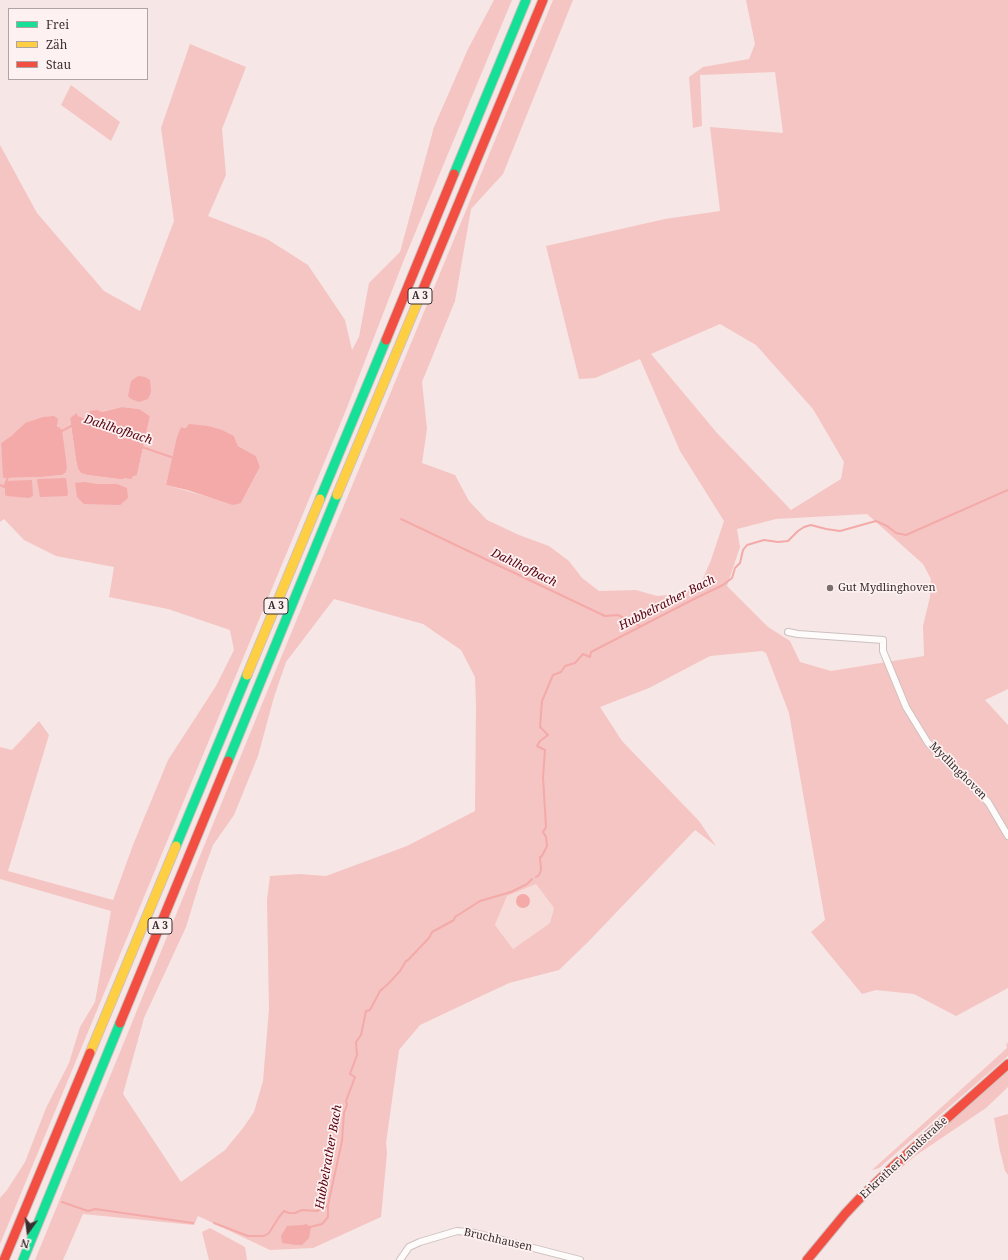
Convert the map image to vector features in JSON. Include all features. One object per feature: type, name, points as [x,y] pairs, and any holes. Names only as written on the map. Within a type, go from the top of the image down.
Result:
[{"type":"main road","name":"A 3","points":[[4,1260],[526,0]]},
{"type":"main road","name":"A 3","points":[[23,1260],[294,599],[543,0]]},
{"type":"main road","name":"Erkrather Landstraße","points":[[807,1260],[840,1219],[860,1198],[1008,1064]]},
{"type":"street","name":"Mydlinghoven","points":[[788,632],[883,640],[883,651],[906,707],[928,743],[988,802],[1008,836]]},
{"type":"street","name":"Bruchhausen","points":[[400,1260],[409,1247],[420,1242],[457,1231],[475,1233],[580,1260]]},
{"type":"shaded area","points":[[494,0],[512,0],[403,262],[346,410],[0,1244],[0,1198],[25,1162],[46,1108],[69,1063],[80,1027],[95,1002],[111,911],[0,879],[0,747],[12,750],[39,721],[49,735],[8,871],[113,900],[133,845],[168,760],[216,686],[234,650],[230,630],[168,609],[109,597],[114,567],[56,556],[24,540],[4,519],[0,522],[0,145],[37,213],[104,291],[140,311],[174,221],[161,128],[190,44],[246,67],[222,129],[226,175],[208,216],[267,239],[308,265],[345,320],[352,350],[359,337],[369,283],[400,252],[434,127],[468,49]],"holes":[[[122,407],[139,409],[150,416],[137,475],[119,479],[81,473],[78,469],[76,460],[70,418],[78,414],[78,416],[82,418],[86,417],[90,412],[102,412]],[[25,423],[57,424],[60,428],[67,467],[62,475],[4,478],[1,443]],[[181,427],[234,436],[238,446],[256,456],[260,467],[241,503],[212,498],[166,485]]]},
{"type":"shaded area","points":[[553,0],[573,0],[503,174],[471,209],[455,301],[422,382],[427,429],[422,463],[455,475],[469,501],[487,520],[519,535],[549,546],[569,561],[582,578],[599,591],[636,590],[657,596],[683,594],[701,583],[711,560],[724,521],[680,451],[640,359],[595,378],[579,379],[546,246],[665,219],[720,211],[710,127],[783,133],[775,72],[700,75],[702,126],[693,128],[689,77],[703,67],[749,59],[755,44],[746,0],[1008,0],[1008,689],[985,700],[1008,725],[1008,988],[956,1016],[914,994],[876,990],[862,994],[811,932],[825,920],[789,713],[766,653],[762,651],[710,656],[649,688],[600,707],[622,741],[699,821],[716,846],[695,830],[588,942],[559,970],[509,983],[420,1025],[399,1050],[386,1143],[387,1153],[381,1217],[313,1248],[270,1250],[198,1216],[194,1225],[83,1214],[63,1260],[35,1260],[280,660]],"holes":[[[720,324],[756,345],[813,409],[844,462],[841,479],[791,510],[717,433],[651,354]],[[867,514],[923,564],[931,579],[930,597],[923,626],[924,656],[831,671],[800,662],[790,641],[768,627],[727,586],[740,547],[737,529],[776,519]],[[334,599],[423,624],[461,650],[475,677],[475,811],[407,846],[326,876],[299,874],[270,876],[267,900],[269,1009],[263,1081],[254,1112],[225,1150],[181,1182],[123,1094],[144,1018],[186,927],[213,845],[234,815],[258,756],[274,697],[286,662]],[[536,884],[554,908],[550,923],[513,949],[495,925],[507,896]]]},
{"type":"shaded area","points":[[71,85],[120,122],[111,141],[61,105]]},
{"type":"shaded area","points":[[536,884],[554,908],[550,923],[513,949],[495,925],[507,896]]},
{"type":"shaded area","points":[[1006,1042],[1008,1044],[1008,1056],[879,1168],[872,1170],[1007,1048]]},
{"type":"shaded area","points":[[1008,1068],[1008,1087],[986,1108],[915,1156],[858,1208],[880,1184]]},
{"type":"shaded area","points":[[1008,1114],[1008,1175],[1005,1171],[1000,1151],[994,1118]]},
{"type":"shaded area","points":[[210,1228],[245,1247],[247,1260],[209,1260],[202,1232]]},
{"type":"water","points":[[138,376],[145,377],[150,380],[151,392],[148,399],[139,402],[128,396],[131,381]]},
{"type":"water","points":[[122,407],[139,409],[150,416],[137,475],[132,477],[132,479],[119,479],[81,473],[78,469],[76,460],[70,418],[77,413],[78,416],[83,418],[88,417],[90,411],[97,410],[102,412]]},
{"type":"water","points":[[54,416],[58,419],[57,426],[62,430],[67,467],[66,472],[62,475],[42,477],[4,478],[1,443],[25,423],[43,417]]},
{"type":"water","points":[[189,424],[208,426],[222,430],[234,436],[238,446],[256,456],[260,467],[241,503],[233,505],[187,490],[166,485],[177,437],[181,427],[186,428]]},
{"type":"water","points":[[66,478],[67,496],[40,497],[38,479]]},
{"type":"water","points":[[32,480],[33,496],[29,498],[5,495],[5,481]]},
{"type":"water","points":[[84,482],[97,484],[117,484],[127,488],[128,498],[120,505],[84,504],[77,497],[75,483]]},
{"type":"water","points":[[520,894],[526,894],[530,898],[530,904],[526,908],[520,908],[516,904],[516,898]]},
{"type":"water","points":[[306,1224],[311,1227],[309,1238],[302,1245],[282,1243],[281,1236],[287,1226]]},
{"type":"waterway","name":"Dahlhofbach","points":[[60,432],[73,425]]},
{"type":"waterway","name":"Dahlhofbach","points":[[142,447],[174,458]]},
{"type":"waterway","name":"Dahlhofbach","points":[[0,485],[4,487],[8,477]]},
{"type":"waterway","name":"Hubbelrather Bach","points":[[536,877],[539,875],[541,870],[540,857],[547,846],[546,837],[543,832],[546,827],[543,777],[545,750],[537,746],[540,741],[548,735],[540,727],[542,701],[553,675],[561,672],[565,666],[575,663],[583,654],[590,657],[591,652],[723,585],[732,578],[735,568],[740,563],[743,550],[747,545],[764,540],[778,542],[788,541],[798,531],[811,525],[840,531],[876,521],[887,526],[896,533],[906,535],[1008,490]]},
{"type":"waterway","name":"Dahlhofbach","points":[[401,519],[605,616],[618,615],[640,626]]},
{"type":"waterway","name":"Hubbelrather Bach","points":[[310,1227],[322,1224],[328,1217],[328,1205],[342,1141],[344,1113],[347,1105],[346,1101],[355,1077],[350,1074],[357,1055],[356,1042],[361,1035],[366,1011],[370,1010],[380,991],[400,971],[406,961],[429,938],[432,932],[454,920],[455,917],[480,901],[511,892],[527,884],[532,879]]},
{"type":"waterway","points":[[62,1202],[88,1211],[95,1209],[193,1223]]},
{"type":"waterway","points":[[214,1223],[248,1236],[264,1236],[269,1233],[284,1211],[289,1213],[295,1213],[302,1210],[317,1211],[327,1206]]},
{"type":"traffic: fast","points":[[454,174],[526,0]]},
{"type":"traffic: fast","points":[[320,499],[386,340]]},
{"type":"traffic: fast","points":[[228,761],[337,495]]},
{"type":"traffic: fast","points":[[176,846],[247,675]]},
{"type":"traffic: fast","points":[[23,1260],[120,1023]]},
{"type":"traffic: slow","points":[[337,495],[421,294]]},
{"type":"traffic: slow","points":[[247,675],[320,499]]},
{"type":"traffic: slow","points":[[90,1053],[176,846]]},
{"type":"traffic: jam","points":[[421,294],[543,0]]},
{"type":"traffic: jam","points":[[386,340],[454,174]]},
{"type":"traffic: jam","points":[[120,1023],[228,761]]},
{"type":"traffic: jam","points":[[4,1260],[90,1053]]},
{"type":"traffic: jam","points":[[807,1260],[860,1198],[1008,1064]]},
{"type":"place","name":"Gut Mydlinghoven","points":[[830,588]]}]
